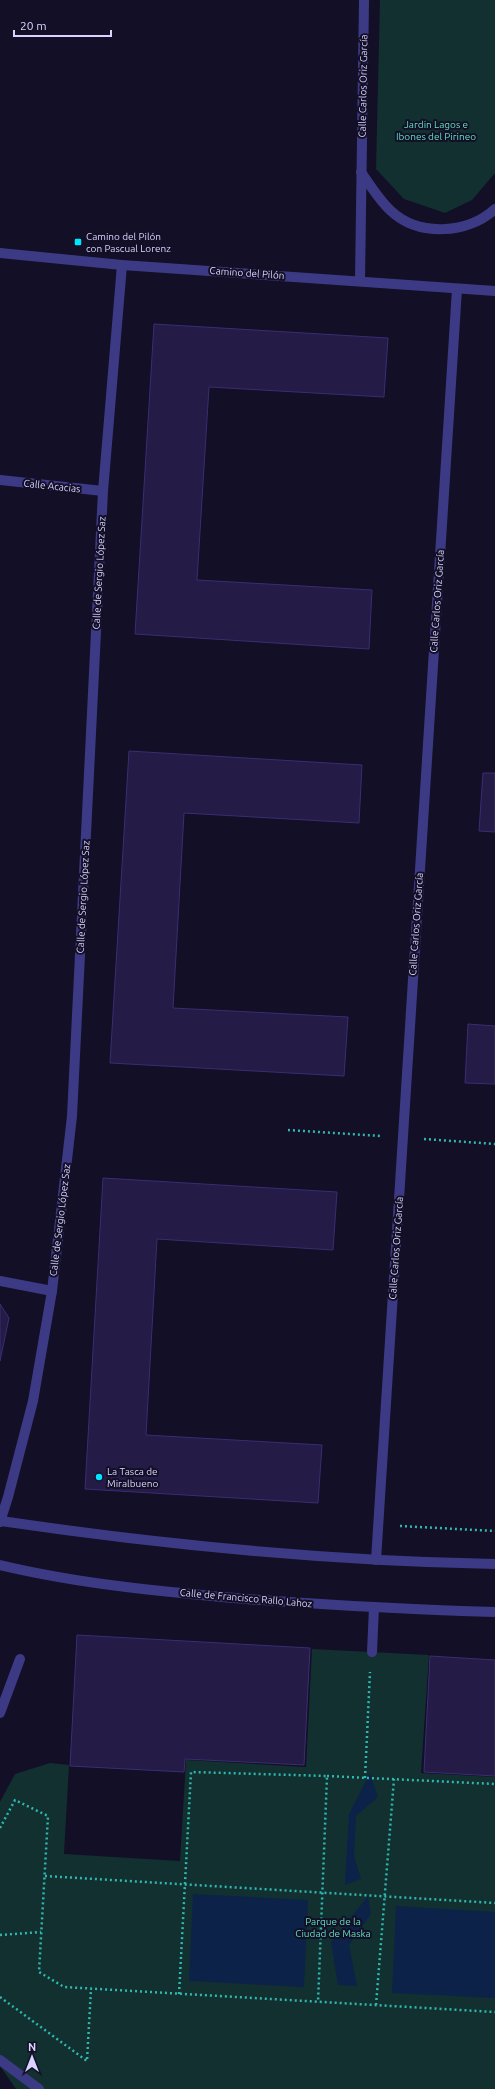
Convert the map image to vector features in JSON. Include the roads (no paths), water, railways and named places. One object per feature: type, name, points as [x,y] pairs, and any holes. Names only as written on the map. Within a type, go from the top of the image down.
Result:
[{"type":"street","name":"Calle Carlos Oriz García","points":[[360,281],[364,0]]},
{"type":"street","points":[[362,172],[376,194],[391,212],[408,221],[432,229],[453,229],[472,224],[495,209]]},
{"type":"street","name":"Camino del Pilón","points":[[0,253],[122,264],[495,291]]},
{"type":"street","name":"Calle de Sergio López Saz","points":[[0,1521],[33,1401],[52,1291],[72,1116],[103,491],[122,264]]},
{"type":"street","name":"Calle Carlos Oriz García","points":[[376,1560],[457,289]]},
{"type":"street","name":"Calle Acacias","points":[[0,480],[103,491]]},
{"type":"street","points":[[0,1281],[52,1291]]},
{"type":"street","points":[[0,1521],[85,1533],[174,1543],[376,1560],[495,1564]]},
{"type":"street","name":"Calle de Francisco Rallo Lahoz","points":[[0,1565],[71,1579],[157,1590],[374,1607],[495,1612]]},
{"type":"street","points":[[372,1652],[374,1607]]},
{"type":"street","points":[[0,1713],[20,1659]]},
{"type":"street","points":[[0,2060],[40,2089]]},
{"type":"water","points":[[370,1773],[378,1797],[356,1816],[354,1856],[361,1879],[345,1885],[349,1814]]},
{"type":"water","points":[[193,1894],[308,1900],[304,1987],[189,1981]]},
{"type":"water","points":[[368,1896],[371,1914],[349,1945],[357,1986],[338,1985],[331,1942]]},
{"type":"water","points":[[396,1906],[495,1912],[495,1998],[392,1993]]},
{"type":"place","name":"Camino del Pilón con Pascual Lorenz","points":[[78,242]]},
{"type":"place","name":"La Tasca de Miralbueno","points":[[99,1477]]},
{"type":"park label","name":"Jardin Lagos e Ibones del Pirineo","points":[[436,130]]},
{"type":"park label","name":"Parque de la Ciudad de Maska","points":[[333,1926]]}]
